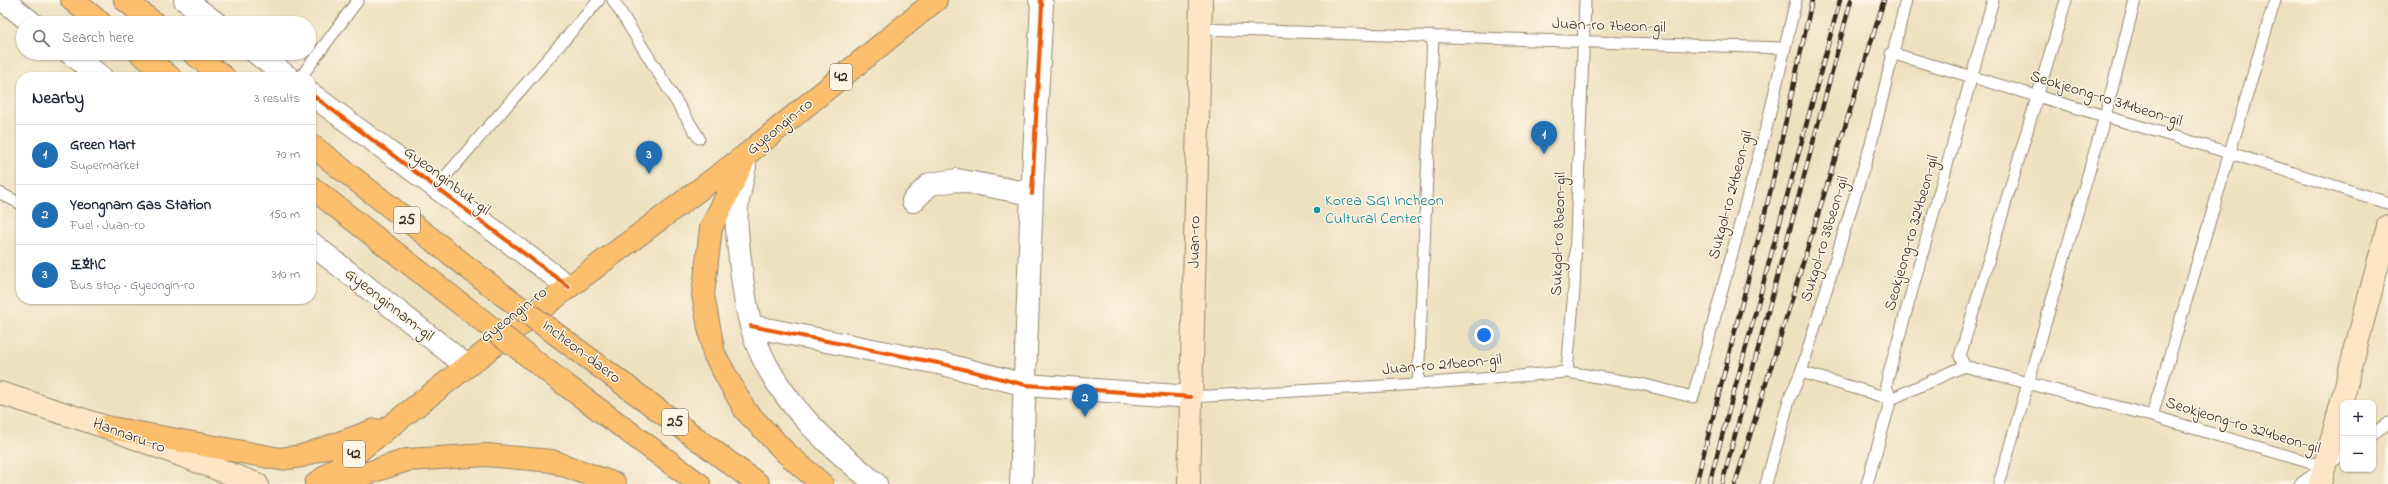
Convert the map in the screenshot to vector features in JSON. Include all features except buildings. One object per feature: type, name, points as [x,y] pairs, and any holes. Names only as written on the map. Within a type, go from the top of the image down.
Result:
[{"type":"main road","points":[[72,0],[92,16]]},
{"type":"main road","points":[[124,0],[145,16]]},
{"type":"main road","name":"Gyeongin-ro","points":[[316,484],[569,287],[747,154],[936,0]]},
{"type":"main road","name":"Juan-ro","points":[[1189,484],[1201,0]]},
{"type":"main road","points":[[149,60],[164,72]]},
{"type":"main road","points":[[202,60],[218,72]]},
{"type":"main road","name":"Incheon-daero","points":[[316,149],[503,295],[758,484]]},
{"type":"main road","points":[[747,154],[711,228],[703,295],[714,354],[745,410],[786,453],[822,484]]},
{"type":"main road","name":"25","points":[[316,191],[563,383],[699,484]]},
{"type":"main road","points":[[2322,476],[2388,226]]},
{"type":"main road","name":"Hannaru-ro","points":[[0,393],[106,427],[257,484]]},
{"type":"main road","points":[[106,427],[280,459],[302,456],[393,424]]},
{"type":"main road","points":[[335,484],[407,460],[486,456],[552,461],[615,484]]},
{"type":"street","points":[[3,0],[23,16]]},
{"type":"street","points":[[185,0],[207,16]]},
{"type":"street","points":[[1021,484],[1026,384],[1032,194],[1042,4],[1040,0]]},
{"type":"street","points":[[79,60],[95,72]]},
{"type":"street","points":[[269,60],[291,72]]},
{"type":"street","name":"Gyeonginbuk-gil","points":[[316,98],[569,287]]},
{"type":"street","points":[[747,154],[737,209],[744,297],[751,326],[762,356],[787,397],[808,423],[835,450],[876,484]]},
{"type":"street","points":[[913,201],[930,184],[957,180],[1032,194]]},
{"type":"street","name":"Gyeonginnam-gil","points":[[316,247],[467,366]]},
{"type":"street","points":[[751,326],[943,364],[1026,384],[1191,397]]},
{"type":"lane","points":[[316,51],[358,0]]},
{"type":"lane","points":[[444,178],[599,0]]},
{"type":"lane","points":[[613,0],[699,138]]},
{"type":"lane","name":"Sukgol-ro 8beon-gil","points":[[1567,372],[1574,290],[1582,41],[1585,0]]},
{"type":"lane","name":"Sukgol-ro 24beon-gil","points":[[1693,397],[1768,121],[1783,48],[1796,0]]},
{"type":"lane","name":"Sukgol-ro 38beon-gil","points":[[1766,484],[1789,400],[1801,372],[1871,144],[1891,53],[1906,0]]},
{"type":"lane","points":[[1973,76],[1993,0]]},
{"type":"lane","points":[[1801,372],[1891,399],[1964,366],[1960,356],[2066,0]]},
{"type":"lane","points":[[1998,484],[2105,116],[2136,0]]},
{"type":"lane","points":[[2230,153],[2275,0]]},
{"type":"lane","name":"Juan-ro 7beon-gil","points":[[1200,29],[1783,48]]},
{"type":"lane","points":[[1418,384],[1433,36]]},
{"type":"lane","name":"Seokjeong-ro 314beon-gil","points":[[1891,53],[2230,153],[2388,203]]},
{"type":"lane","points":[[298,72],[308,60]]},
{"type":"lane","name":"Seokjeong-ro 324beon-gil","points":[[1867,484],[1891,399],[1886,386],[1888,373],[1973,76]]},
{"type":"lane","name":"Seokjeong-ro 324beon-gil","points":[[2152,416],[2230,153]]},
{"type":"lane","points":[[0,192],[16,201]]},
{"type":"lane","name":"Seokjeong-ro 324beon-gil","points":[[1964,366],[2152,416],[2322,476]]},
{"type":"lane","name":"Juan-ro 21beon-gil","points":[[1191,397],[1418,384],[1567,372],[1641,384],[1693,397]]},
{"type":"lane","points":[[2376,432],[2388,423]]},
{"type":"lane","points":[[2300,484],[2322,476],[2340,457]]},
{"type":"railway","points":[[1696,484],[1771,189],[1812,0]]},
{"type":"railway","points":[[1709,484],[1840,0]]},
{"type":"railway","points":[[1722,484],[1851,0]]},
{"type":"railway","points":[[1735,484],[1884,0]]},
{"type":"cycle path","points":[[1032,194],[1042,4],[1040,0]]},
{"type":"cycle path","points":[[316,98],[569,287]]},
{"type":"cycle path","points":[[751,326],[943,364],[1026,385],[1191,397]]},
{"type":"place","name":"Green Mart","points":[[1544,154]]},
{"type":"place","name":"도화IC","points":[[649,174]]},
{"type":"place","name":"Korea SGI Incheon Cultural Center","points":[[1317,210]]},
{"type":"place","name":"Yeongnam Gas Station","points":[[1085,417]]}]
